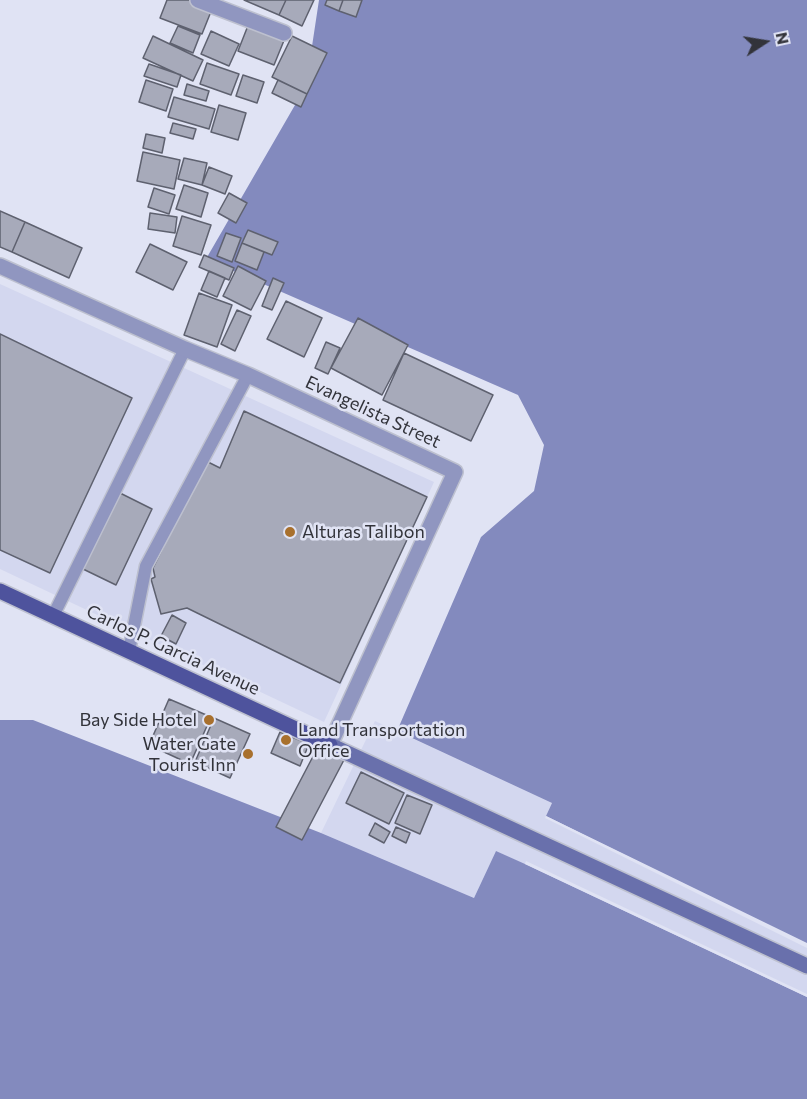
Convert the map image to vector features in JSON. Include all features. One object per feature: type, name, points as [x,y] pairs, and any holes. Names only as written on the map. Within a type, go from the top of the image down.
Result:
[{"type":"main road","name":"Carlos P. Garcia Avenue","points":[[0,591],[330,745]]},
{"type":"main road","points":[[330,745],[807,966]]},
{"type":"street","points":[[198,0],[284,33]]},
{"type":"street","name":"Evangelista Street","points":[[0,266],[184,349],[248,375],[455,472],[330,745]]},
{"type":"lane","points":[[53,616],[184,349]]},
{"type":"lane","points":[[129,651],[146,566],[248,375]]},
{"type":"shaded area","points":[[0,284],[434,482],[324,722],[0,569]]},
{"type":"shaded area","points":[[375,721],[552,803],[546,816],[807,945],[807,997],[496,851],[474,898],[321,833]]},
{"type":"water","points":[[319,0],[807,0],[807,945],[546,816],[552,803],[397,731],[481,537],[534,491],[544,445],[518,395],[206,259],[306,86]]},
{"type":"water","points":[[0,720],[33,720],[321,833],[474,898],[496,851],[525,864],[807,997],[807,1099],[0,1099]]},
{"type":"pier","points":[[546,816],[807,943],[807,948],[545,818]]},
{"type":"pier","points":[[526,861],[807,994],[807,997],[525,864]]},
{"type":"building","points":[[167,0],[189,0],[212,9],[202,34],[160,18]]},
{"type":"building","points":[[244,0],[286,0],[279,15]]},
{"type":"building","points":[[286,0],[314,0],[302,26],[279,15]]},
{"type":"building","points":[[327,0],[343,0],[339,11],[325,5]]},
{"type":"building","points":[[343,0],[362,0],[356,17],[339,11]]},
{"type":"building","points":[[249,23],[285,38],[274,65],[238,51]]},
{"type":"building","points":[[178,26],[200,35],[193,53],[170,43]]},
{"type":"building","points":[[211,31],[239,44],[229,66],[201,54]]},
{"type":"building","points":[[153,36],[203,60],[193,81],[143,58]]},
{"type":"building","points":[[292,36],[327,53],[307,94],[272,77]]},
{"type":"building","points":[[207,63],[239,74],[231,95],[200,84]]},
{"type":"building","points":[[149,64],[181,75],[177,87],[144,76]]},
{"type":"building","points":[[243,75],[264,82],[257,103],[236,96]]},
{"type":"building","points":[[146,80],[173,89],[166,111],[139,102]]},
{"type":"building","points":[[278,80],[307,94],[301,107],[272,93]]},
{"type":"building","points":[[187,84],[209,91],[206,101],[184,95]]},
{"type":"building","points":[[174,97],[215,109],[209,129],[168,117]]},
{"type":"building","points":[[219,105],[246,113],[238,140],[211,132]]},
{"type":"building","points":[[173,123],[196,129],[193,139],[170,133]]},
{"type":"building","points":[[146,134],[165,138],[162,153],[143,148]]},
{"type":"building","points":[[143,152],[180,160],[174,189],[137,181]]},
{"type":"building","points":[[184,158],[207,163],[202,185],[178,179]]},
{"type":"building","points":[[209,167],[232,176],[225,194],[202,185]]},
{"type":"building","points":[[184,185],[208,193],[201,217],[176,209]]},
{"type":"building","points":[[154,188],[175,195],[169,214],[148,207]]},
{"type":"building","points":[[229,193],[247,203],[236,223],[218,213]]},
{"type":"building","points":[[0,211],[25,222],[12,252],[0,247]]},
{"type":"building","points":[[150,213],[177,217],[175,233],[148,229]]},
{"type":"building","points":[[182,216],[211,225],[201,255],[173,246]]},
{"type":"building","points":[[25,222],[82,248],[69,278],[12,252]]},
{"type":"building","points":[[248,230],[278,242],[272,255],[242,243]]},
{"type":"building","points":[[226,233],[241,238],[232,262],[217,256]]},
{"type":"building","points":[[242,243],[264,252],[257,270],[235,261]]},
{"type":"building","points":[[150,244],[187,262],[173,290],[136,272]]},
{"type":"building","points":[[204,255],[234,268],[229,280],[199,267]]},
{"type":"building","points":[[238,266],[266,281],[251,310],[223,296]]},
{"type":"building","points":[[209,271],[225,278],[217,297],[201,290]]},
{"type":"building","points":[[273,278],[284,283],[272,310],[262,306]]},
{"type":"building","points":[[199,293],[232,305],[217,347],[184,335]]},
{"type":"building","points":[[286,301],[322,318],[304,357],[267,339]]},
{"type":"building","points":[[237,310],[251,316],[235,351],[221,344]]},
{"type":"building","points":[[358,318],[408,345],[382,395],[331,368]]},
{"type":"building","points":[[0,334],[132,398],[50,573],[0,550]]},
{"type":"building","points":[[326,342],[340,348],[328,374],[315,368]]},
{"type":"building","points":[[404,353],[493,395],[471,441],[383,400]]},
{"type":"building","name":"Alturas Talibon","points":[[244,411],[427,497],[340,683],[187,608],[161,614],[151,579],[155,577],[153,568],[206,461],[220,468]]},
{"type":"building","points":[[120,493],[152,509],[116,585],[83,569]]},
{"type":"building","points":[[172,615],[186,623],[176,644],[161,636]]},
{"type":"building","points":[[169,699],[211,717],[190,764],[149,745]]},
{"type":"building","points":[[214,718],[250,734],[230,778],[195,762]]},
{"type":"building","points":[[280,732],[309,744],[300,766],[271,753]]},
{"type":"building","points":[[319,745],[345,758],[302,840],[276,827]]},
{"type":"building","points":[[361,772],[404,793],[389,824],[346,803]]},
{"type":"building","points":[[407,795],[432,805],[420,834],[395,823]]},
{"type":"building","points":[[375,823],[390,832],[384,843],[369,835]]},
{"type":"building","points":[[396,827],[410,833],[406,843],[392,836]]},
{"type":"place","name":"Alturas Talibon","points":[[290,532]]},
{"type":"place","name":"Bay Side Hotel","points":[[209,720]]},
{"type":"place","name":"Land Transportation Office","points":[[286,740]]},
{"type":"place","name":"Water Gate Tourist Inn","points":[[248,754]]}]
